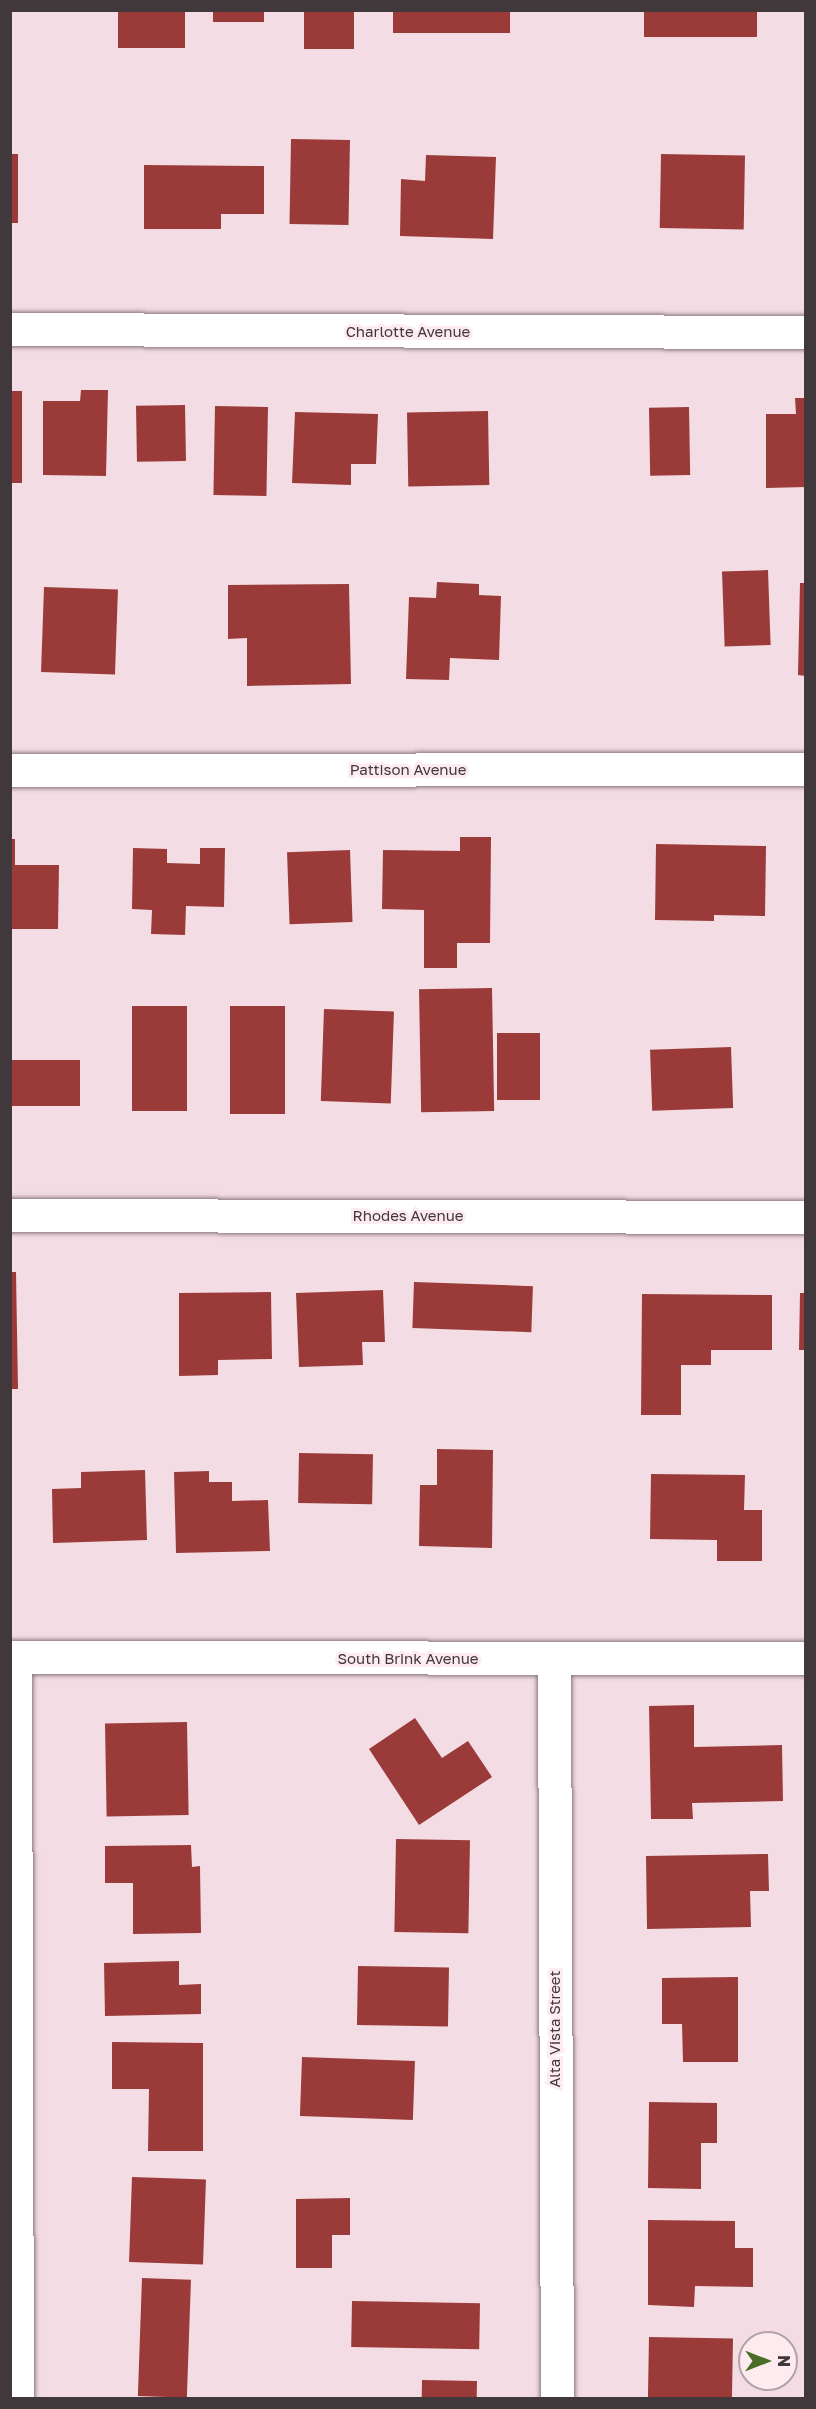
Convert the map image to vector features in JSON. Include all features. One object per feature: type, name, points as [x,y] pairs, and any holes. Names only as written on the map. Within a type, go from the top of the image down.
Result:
[{"type":"street","name":"Charlotte Avenue","points":[[10,329],[806,332]]},
{"type":"street","name":"Pattison Avenue","points":[[10,770],[806,769]]},
{"type":"street","name":"Rhodes Avenue","points":[[10,1215],[806,1217]]},
{"type":"street","name":"South Brink Avenue","points":[[13,1657],[554,1660],[806,1658]]},
{"type":"street","points":[[13,1657],[16,2398]]},
{"type":"street","name":"Alta Vista Street","points":[[554,1660],[557,2398]]},
{"type":"building","points":[[118,10],[185,10],[185,48],[118,48]]},
{"type":"building","points":[[213,10],[264,10],[264,22],[213,22]]},
{"type":"building","points":[[304,10],[354,10],[354,49],[304,49]]},
{"type":"building","points":[[393,10],[510,10],[510,33],[393,33]]},
{"type":"building","points":[[644,10],[757,10],[757,37],[644,37]]},
{"type":"building","points":[[291,139],[350,140],[349,225],[290,224]]},
{"type":"building","points":[[10,154],[18,154],[18,223],[10,223]]},
{"type":"building","points":[[661,154],[745,155],[744,229],[660,228]]},
{"type":"building","points":[[426,155],[496,157],[493,239],[400,236],[401,179],[425,181]]},
{"type":"building","points":[[144,165],[264,166],[264,214],[221,214],[221,229],[144,229]]},
{"type":"building","points":[[81,390],[108,390],[106,476],[43,475],[43,401],[80,401]]},
{"type":"building","points":[[10,391],[22,391],[22,483],[10,483]]},
{"type":"building","points":[[795,398],[806,398],[806,487],[766,488],[766,414],[796,414]]},
{"type":"building","points":[[185,405],[186,461],[137,462],[136,406]]},
{"type":"building","points":[[215,406],[268,407],[266,496],[213,495]]},
{"type":"building","points":[[689,407],[690,475],[650,476],[649,408]]},
{"type":"building","points":[[488,411],[489,485],[408,486],[407,412]]},
{"type":"building","points":[[295,412],[378,414],[376,464],[351,464],[351,485],[292,483]]},
{"type":"building","points":[[768,570],[771,645],[725,647],[722,572]]},
{"type":"building","points":[[437,582],[479,584],[479,595],[501,596],[499,660],[450,658],[449,680],[406,679],[409,597],[436,598]]},
{"type":"building","points":[[800,583],[806,583],[806,676],[798,675]]},
{"type":"building","points":[[349,584],[351,684],[247,686],[247,638],[228,639],[228,585]]},
{"type":"building","points":[[44,587],[118,590],[115,675],[41,672]]},
{"type":"building","points":[[460,837],[491,837],[490,943],[457,943],[457,968],[424,968],[424,910],[382,909],[383,850],[460,851]]},
{"type":"building","points":[[10,839],[15,839],[15,865],[59,865],[58,929],[10,929]]},
{"type":"building","points":[[656,844],[766,846],[765,916],[714,915],[714,921],[655,920]]},
{"type":"building","points":[[133,848],[167,849],[167,863],[200,864],[200,848],[225,848],[224,907],[186,906],[185,935],[151,934],[152,910],[132,909]]},
{"type":"building","points":[[350,850],[353,922],[290,924],[287,852]]},
{"type":"building","points":[[492,988],[494,1111],[421,1112],[419,989]]},
{"type":"building","points":[[132,1006],[187,1006],[187,1111],[132,1111]]},
{"type":"building","points":[[230,1006],[285,1006],[285,1114],[230,1114]]},
{"type":"building","points":[[324,1009],[394,1011],[391,1103],[321,1101]]},
{"type":"building","points":[[497,1033],[540,1033],[540,1100],[497,1100]]},
{"type":"building","points":[[731,1047],[733,1108],[652,1111],[650,1050]]},
{"type":"building","points":[[10,1060],[80,1060],[80,1106],[10,1106]]},
{"type":"building","points":[[10,1272],[16,1272],[18,1389],[10,1389]]},
{"type":"building","points":[[414,1282],[533,1286],[531,1332],[412,1328]]},
{"type":"building","points":[[383,1290],[385,1342],[362,1342],[363,1365],[299,1367],[296,1293]]},
{"type":"building","points":[[271,1292],[272,1359],[218,1360],[218,1375],[179,1376],[179,1293]]},
{"type":"building","points":[[800,1293],[806,1293],[806,1350],[799,1350]]},
{"type":"building","points":[[642,1294],[772,1295],[772,1350],[711,1350],[711,1365],[681,1365],[681,1415],[641,1415]]},
{"type":"building","points":[[437,1449],[493,1450],[492,1548],[419,1546],[420,1485],[437,1485]]},
{"type":"building","points":[[299,1453],[373,1454],[372,1504],[298,1503]]},
{"type":"building","points":[[145,1470],[147,1540],[53,1543],[52,1489],[81,1488],[81,1472]]},
{"type":"building","points":[[209,1471],[209,1482],[232,1482],[232,1501],[268,1500],[270,1551],[176,1553],[174,1472]]},
{"type":"building","points":[[651,1474],[745,1475],[744,1510],[762,1510],[762,1561],[717,1561],[717,1540],[650,1539]]},
{"type":"building","points":[[694,1705],[694,1747],[782,1745],[783,1801],[692,1803],[693,1819],[651,1819],[649,1706]]},
{"type":"building","points":[[415,1718],[442,1758],[468,1741],[492,1777],[419,1825],[369,1749]]},
{"type":"building","points":[[187,1722],[189,1815],[107,1816],[105,1723]]},
{"type":"building","points":[[396,1839],[470,1840],[468,1933],[394,1932]]},
{"type":"building","points":[[191,1845],[192,1867],[200,1866],[201,1933],[133,1934],[133,1883],[105,1883],[105,1846]]},
{"type":"building","points":[[768,1854],[769,1891],[750,1891],[751,1927],[647,1929],[646,1856]]},
{"type":"building","points":[[179,1961],[179,1985],[201,1984],[201,2014],[105,2016],[104,1963]]},
{"type":"building","points":[[358,1966],[449,1968],[448,2027],[357,2025]]},
{"type":"building","points":[[738,1977],[738,2062],[683,2062],[682,2024],[662,2024],[662,1978]]},
{"type":"building","points":[[112,2042],[203,2043],[203,2151],[148,2151],[149,2089],[112,2089]]},
{"type":"building","points":[[302,2057],[415,2061],[413,2120],[300,2116]]},
{"type":"building","points":[[649,2102],[717,2103],[717,2143],[701,2143],[701,2189],[648,2188]]},
{"type":"building","points":[[132,2177],[206,2180],[203,2265],[129,2262]]},
{"type":"building","points":[[350,2198],[350,2235],[332,2235],[332,2268],[296,2268],[296,2199]]},
{"type":"building","points":[[648,2220],[735,2221],[735,2248],[753,2248],[753,2287],[695,2286],[694,2307],[648,2305]]},
{"type":"building","points":[[142,2278],[191,2280],[187,2398],[138,2396]]},
{"type":"building","points":[[352,2301],[480,2303],[479,2349],[351,2347]]},
{"type":"building","points":[[649,2337],[733,2338],[732,2398],[648,2398]]},
{"type":"building","points":[[422,2380],[477,2381],[477,2398],[422,2398]]}]
